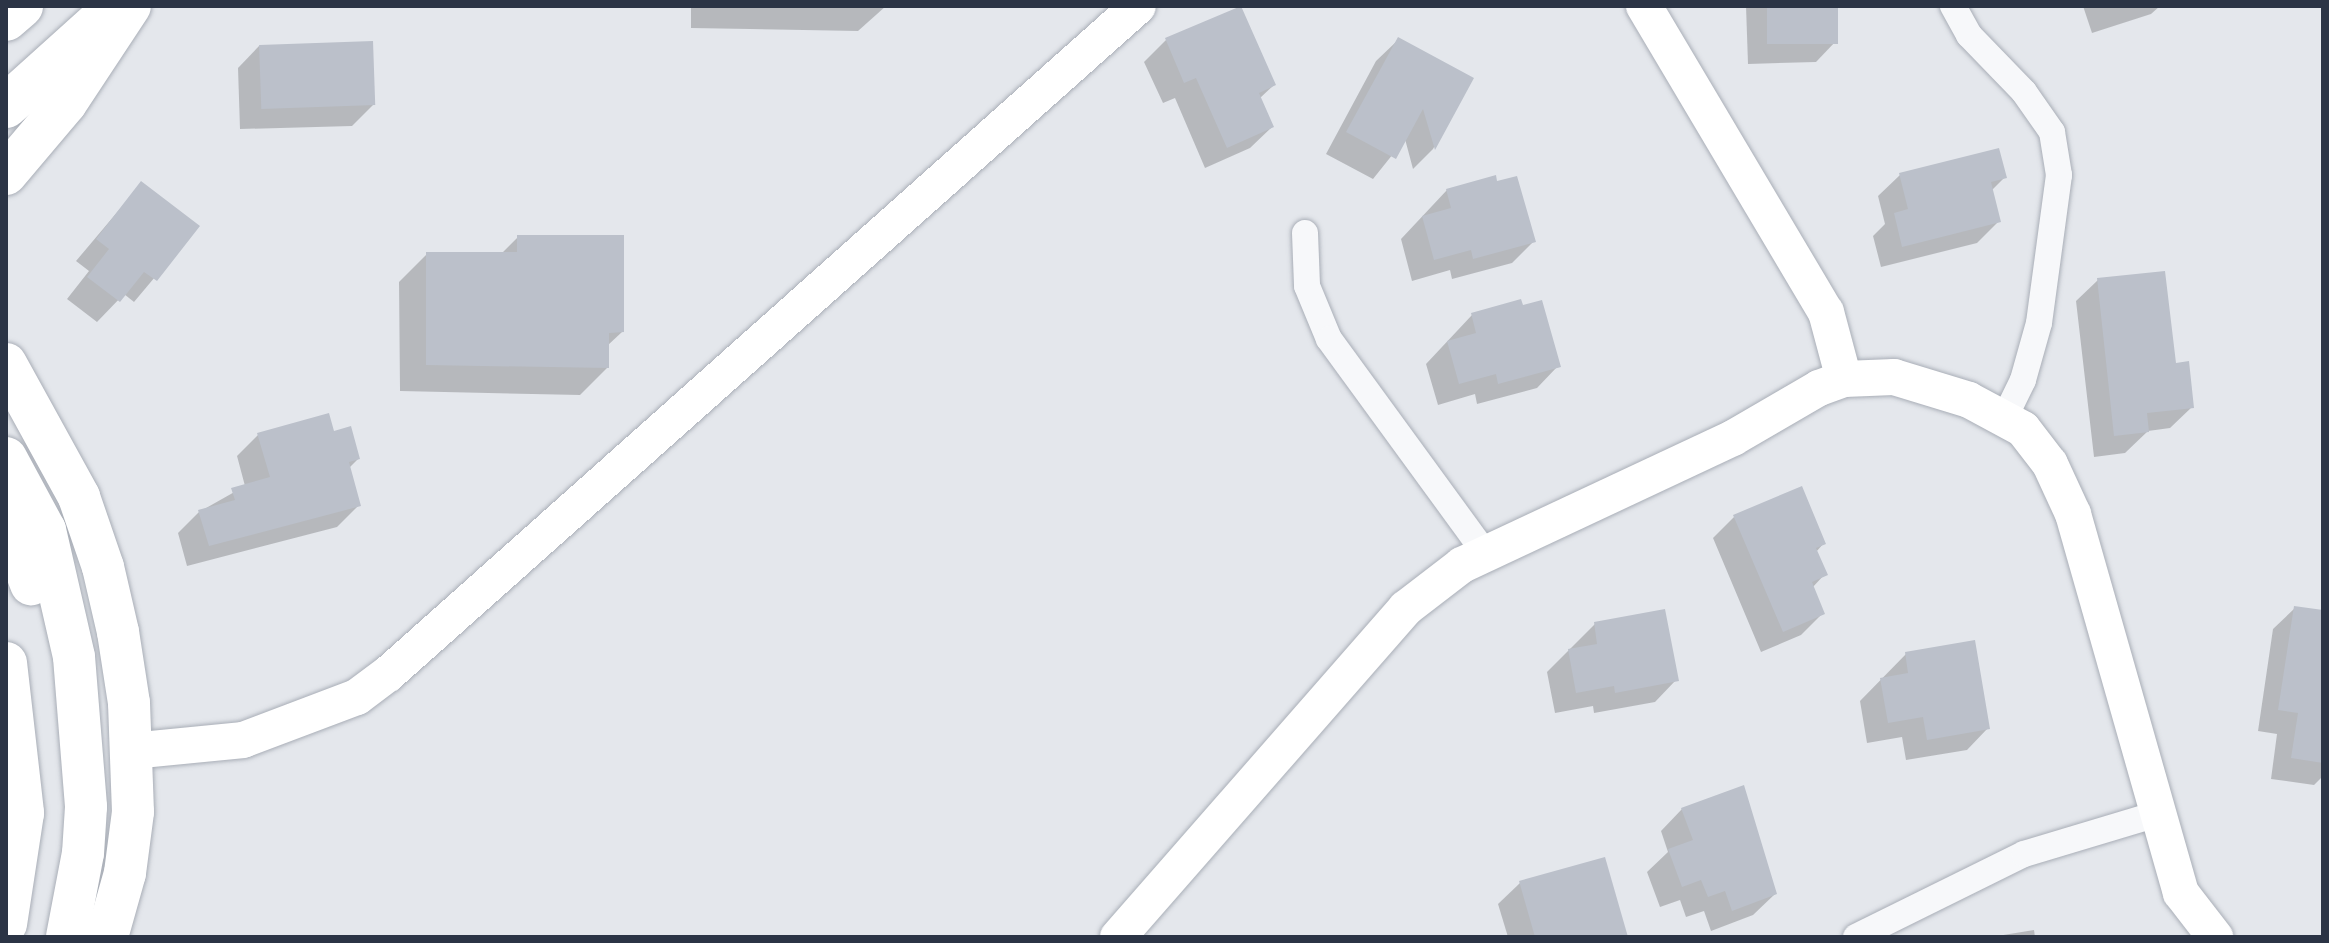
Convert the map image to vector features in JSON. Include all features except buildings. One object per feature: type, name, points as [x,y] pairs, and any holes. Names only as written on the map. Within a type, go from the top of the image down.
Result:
[{"type":"highway","points":[[6,19],[21,6]]},
{"type":"highway","points":[[6,106],[117,6]]},
{"type":"main road","points":[[6,174],[66,103],[130,6]]},
{"type":"main road","points":[[7,367],[79,497],[103,567],[129,703],[131,827],[107,937]]},
{"type":"main road","points":[[6,458],[38,608],[62,785],[40,937]]},
{"type":"main road","points":[[23,530],[74,657],[86,761],[83,853],[67,937]]},
{"type":"main road","points":[[6,663],[23,813],[6,924]]},
{"type":"street","points":[[131,751],[243,740],[357,697],[388,674],[1138,6]]},
{"type":"street","points":[[1644,6],[1826,312],[1844,379]]},
{"type":"street","points":[[1953,6],[1969,35],[2024,92],[2052,132],[2059,175],[2039,323],[2023,380],[2004,419]]},
{"type":"street","points":[[1305,233],[1307,286],[1329,339],[1486,554]]},
{"type":"street","points":[[1118,937],[1406,608],[1462,565],[1733,438],[1819,388],[1844,379],[1894,377],[1969,400],[2023,429],[2050,464],[2073,514],[2181,893],[2215,937]]},
{"type":"street","points":[[1856,937],[2024,854],[2157,814]]}]
